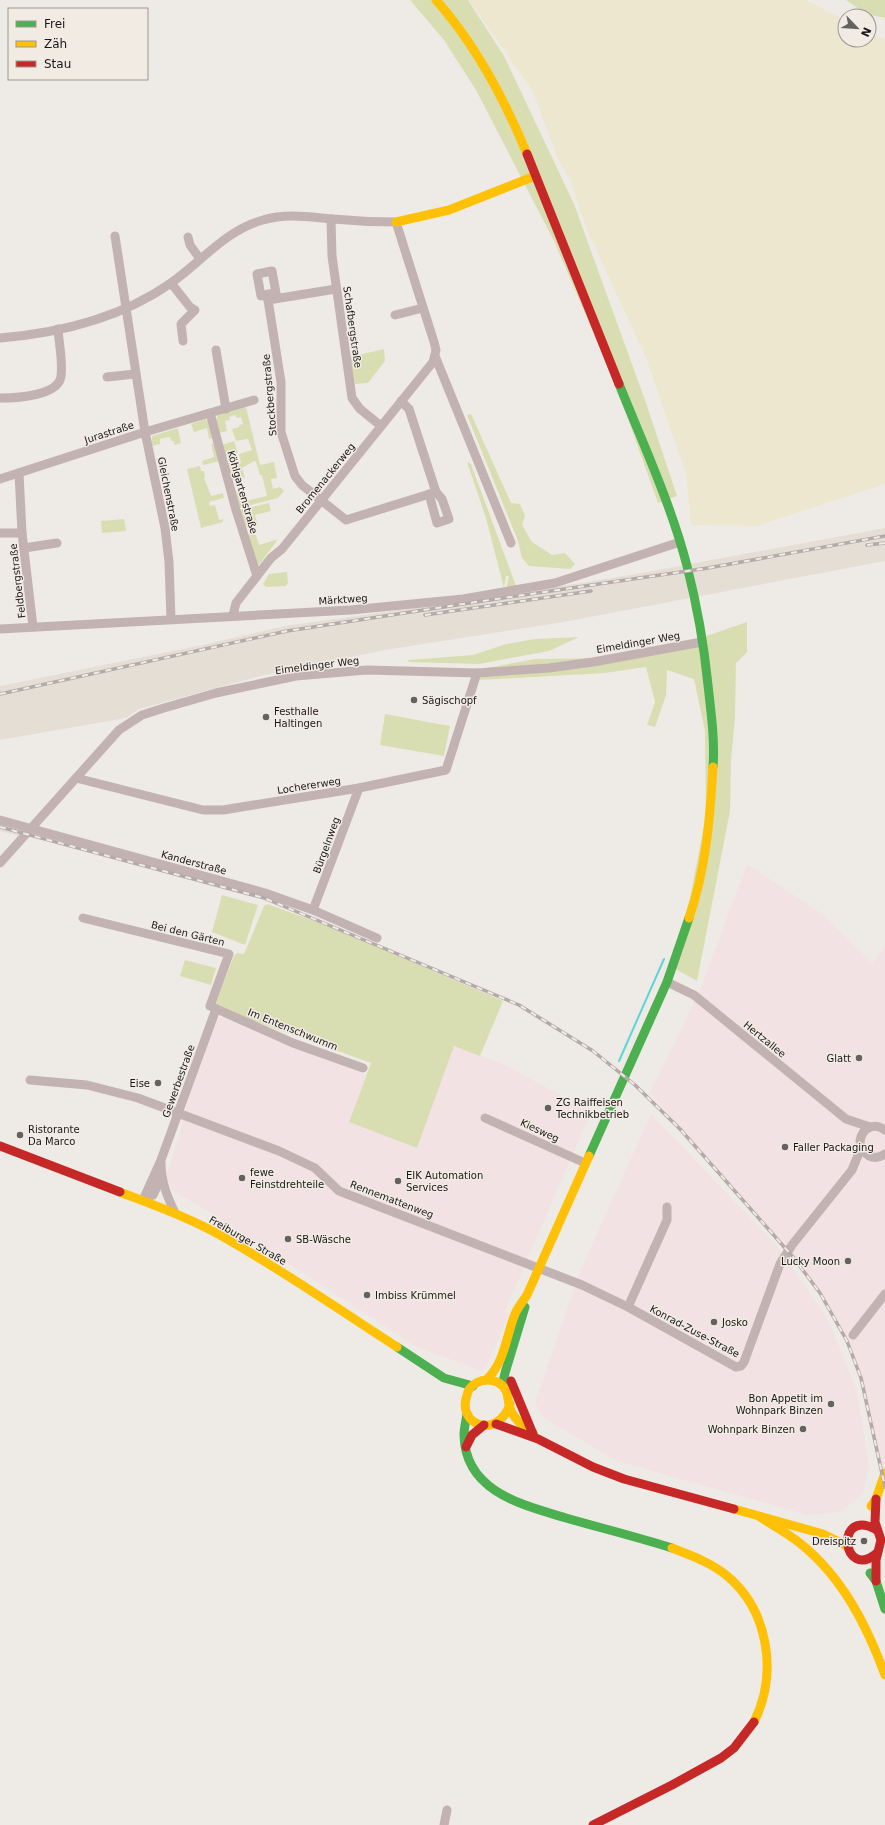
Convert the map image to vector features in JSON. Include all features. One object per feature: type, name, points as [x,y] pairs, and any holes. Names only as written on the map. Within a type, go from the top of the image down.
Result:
[{"type":"main road","points":[[436,0],[469,41],[492,77],[513,120],[614,369],[680,542],[687,566],[702,642],[715,743],[709,830],[698,892],[667,982],[527,1295],[516,1312],[496,1368],[491,1378],[473,1386],[467,1392],[464,1402],[467,1414],[464,1439],[470,1461],[480,1478],[500,1496],[526,1506],[644,1540],[708,1564],[727,1576],[745,1596],[758,1618],[767,1651],[769,1679],[760,1709],[750,1729],[733,1749],[714,1762],[593,1825]]},
{"type":"main road","points":[[396,222],[449,210],[535,176]]},
{"type":"main road","name":"Freiburger Straße","points":[[0,1146],[175,1213],[236,1243],[444,1378],[473,1386]]},
{"type":"main road","points":[[527,1295],[524,1312],[504,1382],[512,1413],[521,1424],[536,1436],[593,1467],[624,1479],[824,1534],[847,1546],[853,1555],[860,1558],[869,1558],[877,1553]]},
{"type":"main road","points":[[509,1364],[509,1375],[512,1386],[536,1436]]},
{"type":"main road","name":"Freiburger Straße","points":[[444,1378],[464,1402]]},
{"type":"main road","points":[[486,1380],[498,1383],[506,1390]]},
{"type":"main road","points":[[496,1424],[506,1415],[510,1404]]},
{"type":"main road","points":[[467,1414],[473,1421],[484,1425],[496,1424],[536,1436]]},
{"type":"main road","points":[[466,1447],[472,1436],[484,1425]]},
{"type":"main road","points":[[847,1546],[847,1539],[850,1532],[859,1525],[876,1499],[885,1473]]},
{"type":"main road","points":[[876,1499],[875,1522],[881,1540],[877,1553],[876,1581]]},
{"type":"main road","points":[[760,1517],[805,1547],[834,1578],[865,1623],[885,1675]]},
{"type":"main road","points":[[859,1525],[867,1525],[877,1530]]},
{"type":"main road","points":[[824,1534],[850,1532]]},
{"type":"main road","points":[[860,1558],[876,1581],[885,1609]]},
{"type":"street","points":[[0,338],[76,326],[127,309],[171,283],[220,242],[241,228],[262,220],[281,215],[368,222],[396,222],[434,342],[436,350],[435,356],[511,542]]},
{"type":"street","name":"Schafbergstraße","points":[[331,219],[332,256],[352,398],[360,409],[381,426]]},
{"type":"street","name":"Gleichenstraße","points":[[115,236],[127,309],[135,374],[145,432],[165,528],[168,555],[171,619]]},
{"type":"street","points":[[188,237],[190,245],[200,259]]},
{"type":"street","points":[[171,283],[190,307],[195,310],[181,324],[183,341]]},
{"type":"street","name":"Stockbergstraße","points":[[336,289],[268,297],[281,382],[281,432],[296,479],[346,520],[432,493],[409,409],[401,401]]},
{"type":"street","points":[[395,315],[423,308]]},
{"type":"street","points":[[1,398],[22,398],[42,393],[57,385],[61,377],[58,329]]},
{"type":"street","points":[[216,350],[226,409]]},
{"type":"street","name":"Bromenackerweg","points":[[233,615],[236,603],[271,558],[282,549],[433,362],[435,356]]},
{"type":"street","points":[[106,377],[135,374]]},
{"type":"street","name":"Jurastraße","points":[[0,479],[145,432],[254,400]]},
{"type":"street","name":"Köhlgartenstraße","points":[[210,413],[236,510],[257,576]]},
{"type":"street","name":"Feldbergstraße","points":[[19,473],[22,533],[33,627]]},
{"type":"street","name":"Feldbergstraße","points":[[0,533],[22,533]]},
{"type":"street","name":"Märktweg","points":[[0,629],[233,615],[351,610],[463,599],[513,592],[555,583],[680,542]]},
{"type":"street","points":[[24,548],[57,543]]},
{"type":"street","name":"Eimeldinger Weg","points":[[0,863],[119,730],[142,715],[216,693],[296,676],[367,670],[477,673],[548,668],[592,662],[702,642]]},
{"type":"street","name":"Lochererweg","points":[[76,778],[203,810],[223,810],[359,788],[446,770],[477,673]]},
{"type":"street","name":"Bürgelnweg","points":[[313,910],[359,788]]},
{"type":"street","name":"Kanderstraße","points":[[0,820],[265,893],[313,910],[377,938]]},
{"type":"street","name":"Bei den Gärten","points":[[83,918],[230,954],[210,1006],[216,1009]]},
{"type":"street","name":"Hertzallee","points":[[667,982],[694,995],[846,1119],[860,1138],[864,1131],[879,1126]]},
{"type":"street","name":"Im Entenschwumm","points":[[216,1009],[293,1043],[363,1068]]},
{"type":"street","name":"Gewerbestraße","points":[[143,1200],[162,1160],[216,1009]]},
{"type":"street","name":"Rennemattenweg","points":[[30,1080],[87,1085],[138,1098],[279,1151],[315,1168],[339,1191],[539,1267]]},
{"type":"street","name":"Kiesweg","points":[[485,1118],[585,1163]]},
{"type":"street","name":"Hertzallee","points":[[846,1119],[879,1126]]},
{"type":"street","points":[[852,1170],[861,1148],[860,1138]]},
{"type":"street","points":[[861,1148],[865,1154],[881,1156]]},
{"type":"street","points":[[852,1170],[881,1156]]},
{"type":"street","name":"Gewerbestraße","points":[[162,1160],[161,1178],[165,1193],[175,1213]]},
{"type":"street","name":"Konrad-Zuse-Straße","points":[[539,1267],[582,1285],[628,1307],[736,1367],[741,1366],[744,1362],[780,1264],[792,1245],[852,1170]]},
{"type":"street","name":"Gewerbestraße","points":[[143,1200],[153,1195],[161,1178]]},
{"type":"street","points":[[628,1307],[667,1220],[667,1207]]},
{"type":"street","points":[[853,1335],[885,1294]]},
{"type":"street","points":[[444,1825],[447,1810]]},
{"type":"shaded area","points":[[885,528],[885,561],[564,622],[385,650],[264,675],[139,709],[126,718],[0,740],[0,686],[202,645],[285,626],[512,594],[636,574]]},
{"type":"shaded area","points":[[0,823],[24,830],[19,836],[0,831]]},
{"type":"shaded area","points":[[747,864],[822,914],[872,963],[885,947],[885,1487],[861,1378],[847,1341],[820,1293],[793,1257],[650,1093],[701,988]]},
{"type":"shaded area","points":[[221,1017],[252,1031],[366,1075],[349,1122],[417,1148],[454,1045],[509,1067],[591,1112],[506,1309],[508,1315],[487,1366],[482,1371],[415,1346],[208,1211],[173,1191],[166,1176],[181,1129],[187,1104],[216,1020]]},
{"type":"shaded area","points":[[651,1114],[777,1246],[828,1319],[857,1391],[869,1467],[863,1493],[842,1511],[808,1515],[617,1461],[545,1419],[535,1403],[580,1272]]},
{"type":"green space","points":[[410,0],[468,0],[504,56],[574,204],[646,403],[677,496],[658,503],[615,383],[554,241],[476,90],[444,40]]},
{"type":"green space","points":[[846,0],[885,0],[885,18],[877,16],[877,8],[857,8]]},
{"type":"green space","points":[[384,349],[385,361],[368,383],[355,384],[350,357]]},
{"type":"green space","points":[[246,407],[260,465],[274,462],[277,478],[271,479],[273,489],[280,487],[284,491],[278,498],[239,508],[236,491],[243,491],[246,501],[267,496],[262,475],[260,475],[256,462],[254,461],[242,468],[245,477],[231,481],[227,463],[235,461],[236,464],[241,463],[239,454],[252,450],[248,439],[236,441],[232,429],[243,424],[241,417],[237,418],[235,415],[229,417],[230,420],[225,421],[227,431],[219,433],[216,420],[218,415]]},
{"type":"green space","points":[[471,414],[511,503],[520,504],[525,516],[522,525],[532,542],[552,555],[565,553],[575,564],[570,569],[529,566],[522,558],[518,541],[467,415]]},
{"type":"green space","points":[[205,419],[208,421],[213,438],[209,439],[207,428],[194,432],[191,424]]},
{"type":"green space","points":[[178,428],[181,443],[174,445],[174,441],[171,441],[170,437],[160,439],[160,444],[152,446],[152,436]]},
{"type":"green space","points":[[234,441],[238,453],[225,457],[222,445]]},
{"type":"green space","points":[[215,443],[220,461],[203,465],[202,461],[214,457],[211,444]]},
{"type":"green space","points":[[467,462],[471,464],[516,586],[506,590],[509,576],[506,576],[504,588],[486,518]]},
{"type":"green space","points":[[200,466],[201,471],[204,471],[204,478],[211,496],[223,493],[224,498],[209,502],[210,506],[215,505],[219,520],[223,519],[223,522],[201,528],[187,469]]},
{"type":"green space","points":[[269,503],[271,511],[255,515],[258,525],[245,526],[239,510]]},
{"type":"green space","points":[[124,519],[126,531],[102,533],[101,521]]},
{"type":"green space","points":[[249,534],[256,535],[259,545],[278,539],[259,565],[255,563],[248,536]]},
{"type":"green space","points":[[287,572],[288,583],[286,586],[266,587],[263,584],[269,574]]},
{"type":"green space","points":[[747,622],[747,652],[736,663],[730,811],[697,981],[670,966],[690,898],[706,816],[705,731],[694,679],[667,670],[666,695],[655,727],[647,725],[655,702],[646,667],[605,673],[480,680],[482,669],[535,659],[604,658],[657,653]]},
{"type":"green space","points":[[579,637],[549,651],[479,664],[409,662],[408,660],[473,655],[506,644],[535,639]]},
{"type":"green space","points":[[385,714],[450,726],[444,756],[380,745]]},
{"type":"green space","points":[[222,895],[258,905],[245,945],[212,932]]},
{"type":"green space","points":[[267,904],[331,927],[503,1001],[480,1056],[454,1046],[417,1148],[349,1122],[371,1063],[237,1015],[215,1004],[234,956],[237,953],[244,954],[264,906]]},
{"type":"green space","points":[[185,960],[216,968],[211,985],[180,976]]},
{"type":"sand","points":[[469,0],[806,0],[837,16],[837,48],[877,48],[877,36],[885,40],[885,484],[757,526],[691,525],[686,474],[646,358],[586,228],[571,182],[557,157],[533,92]]},
{"type":"waterway","points":[[619,1061],[664,959]]},
{"type":"railway","points":[[0,694],[287,631],[708,568],[885,536]]},
{"type":"railway","points":[[867,545],[885,543]]},
{"type":"railway","points":[[425,615],[591,591]]},
{"type":"railway","points":[[0,827],[264,898],[519,1005],[593,1051],[635,1085],[680,1129],[793,1257],[820,1293],[847,1341],[861,1378],[885,1487]]},
{"type":"traffic: fast","points":[[619,384],[665,497],[691,581],[700,625],[706,670],[713,736],[713,767]]},
{"type":"traffic: fast","points":[[589,1156],[667,982],[689,918]]},
{"type":"traffic: fast","points":[[506,1390],[503,1382],[505,1373],[525,1307]]},
{"type":"traffic: fast","points":[[397,1347],[444,1378],[473,1386]]},
{"type":"traffic: fast","points":[[467,1414],[464,1435],[467,1454],[474,1470],[485,1483],[499,1493],[532,1508],[672,1548]]},
{"type":"traffic: fast","points":[[870,1573],[876,1581],[885,1609]]},
{"type":"traffic: slow","points":[[436,0],[464,35],[488,73],[509,113],[527,154]]},
{"type":"traffic: slow","points":[[396,222],[449,210],[535,176]]},
{"type":"traffic: slow","points":[[689,918],[700,881],[709,824],[713,767]]},
{"type":"traffic: slow","points":[[486,1380],[497,1366],[515,1314],[527,1295],[589,1156]]},
{"type":"traffic: slow","points":[[120,1192],[183,1217],[220,1235],[287,1275],[397,1347]]},
{"type":"traffic: slow","points":[[510,1404],[504,1415],[497,1422],[488,1425],[480,1425],[473,1421],[467,1415],[465,1406],[468,1391],[474,1384],[486,1380],[492,1380],[501,1385],[506,1391],[507,1395],[509,1403],[510,1407],[511,1411],[515,1418],[533,1433]]},
{"type":"traffic: slow","points":[[871,1506],[876,1499],[885,1473]]},
{"type":"traffic: slow","points":[[734,1509],[823,1534],[847,1546]]},
{"type":"traffic: slow","points":[[760,1517],[801,1544],[816,1557],[841,1587],[862,1621],[885,1675]]},
{"type":"traffic: slow","points":[[672,1548],[700,1559],[720,1570],[741,1589],[752,1606],[760,1624],[765,1644],[767,1664],[766,1684],[754,1722]]},
{"type":"traffic: jam","points":[[527,154],[619,384]]},
{"type":"traffic: jam","points":[[0,1146],[120,1192]]},
{"type":"traffic: jam","points":[[511,1381],[533,1434]]},
{"type":"traffic: jam","points":[[496,1424],[538,1439],[593,1467],[624,1479],[734,1509]]},
{"type":"traffic: jam","points":[[466,1447],[472,1435],[484,1425]]},
{"type":"traffic: jam","points":[[876,1499],[875,1522],[881,1540],[876,1560],[876,1581]]},
{"type":"traffic: jam","points":[[877,1530],[863,1525],[854,1527],[849,1534],[848,1543],[850,1552],[856,1559],[865,1560],[877,1553]]},
{"type":"traffic: jam","points":[[593,1825],[721,1758],[734,1748],[754,1722]]},
{"type":"place","name":"Sägischopf","points":[[414,700]]},
{"type":"place","name":"Festhalle Haltingen","points":[[266,717]]},
{"type":"place","name":"Glatt","points":[[859,1058]]},
{"type":"place","name":"Eise","points":[[158,1083]]},
{"type":"place","name":"ZG Raiffeisen Technikbetrieb","points":[[548,1108]]},
{"type":"place","name":"Ristorante Da Marco","points":[[20,1135]]},
{"type":"place","name":"Faller Packaging","points":[[785,1147]]},
{"type":"place","name":"fewe Feinstdrehteile","points":[[242,1178]]},
{"type":"place","name":"EIK Automation Services","points":[[398,1181]]},
{"type":"place","name":"SB-Wäsche","points":[[288,1239]]},
{"type":"place","name":"Lucky Moon","points":[[848,1261]]},
{"type":"place","name":"Imbiss Krümmel","points":[[367,1295]]},
{"type":"place","name":"Josko","points":[[714,1322]]},
{"type":"place","name":"Bon Appetit im Wohnpark Binzen","points":[[831,1404]]},
{"type":"place","name":"Wohnpark Binzen","points":[[803,1429]]},
{"type":"place","name":"Dreispitz","points":[[864,1541]]}]
